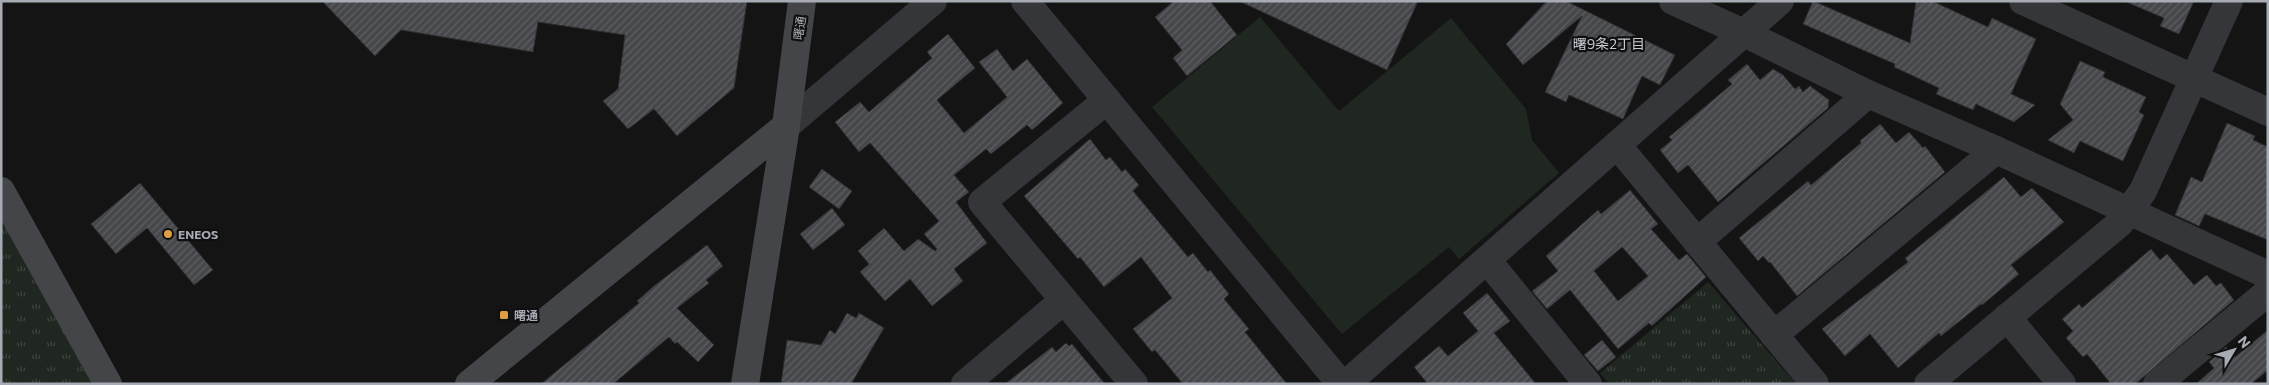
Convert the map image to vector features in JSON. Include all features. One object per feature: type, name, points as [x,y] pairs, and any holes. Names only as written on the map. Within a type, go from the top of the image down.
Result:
[{"type":"street","name":"曙通","points":[[745,384],[786,126],[802,1]]},
{"type":"street","points":[[469,384],[786,126],[933,1]]},
{"type":"street","points":[[1025,1],[1341,384]]},
{"type":"street","points":[[1673,1],[1744,33],[1868,94],[1996,150],[2268,275]]},
{"type":"street","points":[[1346,384],[1780,1]]},
{"type":"street","points":[[2023,1],[2268,112]]},
{"type":"street","points":[[1928,384],[2120,224],[2143,191],[2230,1]]},
{"type":"street","points":[[1697,242],[1868,94]]},
{"type":"street","points":[[1107,100],[982,202],[1134,384]]},
{"type":"street","points":[[1617,145],[1815,384]]},
{"type":"street","points":[[1774,334],[1996,150]]},
{"type":"street","points":[[1,191],[108,384]]},
{"type":"street","points":[[1487,260],[1588,384]]},
{"type":"street","points":[[2157,384],[2268,292]]},
{"type":"street","points":[[965,384],[1064,300]]},
{"type":"street","points":[[2008,317],[2062,384]]},
{"type":"green space","points":[[1260,17],[1339,111],[1451,18],[1526,109],[1532,140],[1559,173],[1459,259],[1449,247],[1342,334],[1152,107]]},
{"type":"green space","points":[[1,191],[108,384],[1,384]]},
{"type":"green space","points":[[1708,282],[1796,384],[1609,384],[1600,373]]},
{"type":"building","points":[[322,1],[747,1],[734,88],[677,136],[654,109],[628,129],[603,101],[618,89],[625,35],[538,22],[533,52],[401,30],[375,56]]},
{"type":"building","points":[[1174,1],[1210,1],[1237,35],[1187,76],[1173,58],[1182,50],[1155,17]]},
{"type":"building","points":[[1239,1],[1418,1],[1387,70]]},
{"type":"building","points":[[1547,1],[1566,1],[1675,55],[1660,85],[1642,76],[1623,119],[1569,95],[1566,102],[1545,92],[1582,16],[1523,65],[1506,44]]},
{"type":"building","points":[[1813,1],[1910,43],[1916,1],[1932,1],[1988,27],[1992,18],[2036,39],[2011,94],[2035,105],[2014,122],[1976,104],[1973,110],[1936,94],[1939,88],[1894,67],[1895,64],[1803,24]]},
{"type":"building","points":[[2124,1],[2194,1],[2179,34],[2160,26],[2164,18]]},
{"type":"building","points":[[948,34],[975,68],[937,100],[964,133],[1007,97],[979,62],[997,49],[1013,71],[1027,59],[1063,103],[1032,130],[1027,125],[991,154],[986,149],[954,175],[969,192],[956,202],[987,243],[954,269],[963,281],[932,306],[910,279],[885,301],[860,272],[869,264],[858,251],[884,228],[904,251],[918,239],[935,251],[937,249],[924,234],[939,221],[870,143],[859,152],[835,122],[860,102],[869,112],[932,58],[927,52]]},
{"type":"building","points":[[2080,61],[2105,72],[2103,77],[2146,97],[2139,112],[2144,115],[2123,161],[2080,141],[2074,153],[2048,140],[2073,120],[2060,104]]},
{"type":"building","points":[[1747,64],[1760,80],[1773,69],[1783,75],[1795,89],[1799,86],[1803,92],[1810,86],[1829,100],[1828,108],[1718,202],[1688,165],[1678,173],[1660,150],[1672,140],[1669,137],[1732,84],[1728,80]]},
{"type":"building","points":[[2227,123],[2255,136],[2253,140],[2268,147],[2268,240],[2205,214],[2199,226],[2175,215],[2191,177],[2202,182]]},
{"type":"building","points":[[1880,124],[1896,143],[1909,132],[1923,148],[1925,146],[1945,172],[1797,296],[1770,262],[1763,256],[1758,261],[1739,238],[1808,181],[1811,185],[1861,143],[1860,141]]},
{"type":"building","points":[[1090,139],[1106,160],[1110,157],[1122,172],[1125,169],[1139,185],[1133,191],[1188,257],[1193,253],[1208,272],[1210,270],[1229,294],[1224,299],[1249,329],[1245,332],[1287,384],[1183,384],[1155,350],[1152,352],[1133,329],[1172,298],[1141,257],[1104,287],[1080,257],[1078,259],[1024,196]]},
{"type":"building","points":[[822,169],[852,191],[839,209],[809,187]]},
{"type":"building","points":[[2004,177],[2021,197],[2032,188],[2064,222],[2011,265],[2019,274],[1941,336],[1939,333],[1898,368],[1870,334],[1845,356],[1822,329],[1908,262],[1905,258]]},
{"type":"building","points":[[140,183],[213,270],[194,285],[147,228],[116,254],[91,224]]},
{"type":"building","points":[[1630,190],[1658,224],[1651,229],[1679,260],[1687,254],[1706,277],[1652,326],[1649,323],[1618,349],[1570,290],[1547,309],[1532,291],[1558,271],[1546,256],[1598,210],[1601,214]],"holes":[[[1622,247],[1648,276],[1618,301],[1594,271]]]},
{"type":"building","points":[[832,208],[845,225],[813,250],[800,234]]},
{"type":"building","points":[[707,245],[723,266],[706,280],[709,283],[677,308],[714,345],[698,362],[669,337],[613,384],[541,384],[639,303],[637,301],[654,286]]},
{"type":"building","points":[[2151,249],[2160,260],[2167,254],[2194,285],[2207,275],[2216,286],[2221,283],[2234,300],[2135,384],[2111,384],[2087,354],[2083,357],[2066,338],[2073,331],[2062,319],[2079,304],[2082,308]]},
{"type":"building","points":[[1487,293],[1510,321],[1494,333],[1536,384],[1428,384],[1414,367],[1439,346],[1448,356],[1478,331],[1463,313]]},
{"type":"building","points":[[847,313],[856,318],[859,313],[884,328],[851,384],[781,384],[787,340],[821,345],[830,330],[835,334]]},
{"type":"building","points":[[2268,330],[2268,370],[2251,384],[2196,384],[2214,368],[2209,362],[2226,347],[2235,357]]},
{"type":"building","points":[[1602,340],[1616,357],[1598,371],[1584,355]]},
{"type":"building","points":[[1066,343],[1069,346],[1072,344],[1105,384],[1005,384],[1052,347],[1056,352]]},
{"type":"place","name":"ENEOS","points":[[168,234]]},
{"type":"place","name":"曙通","points":[[504,315]]},
{"type":"district","name":"曙9条2丁目","points":[[1609,43]]}]
